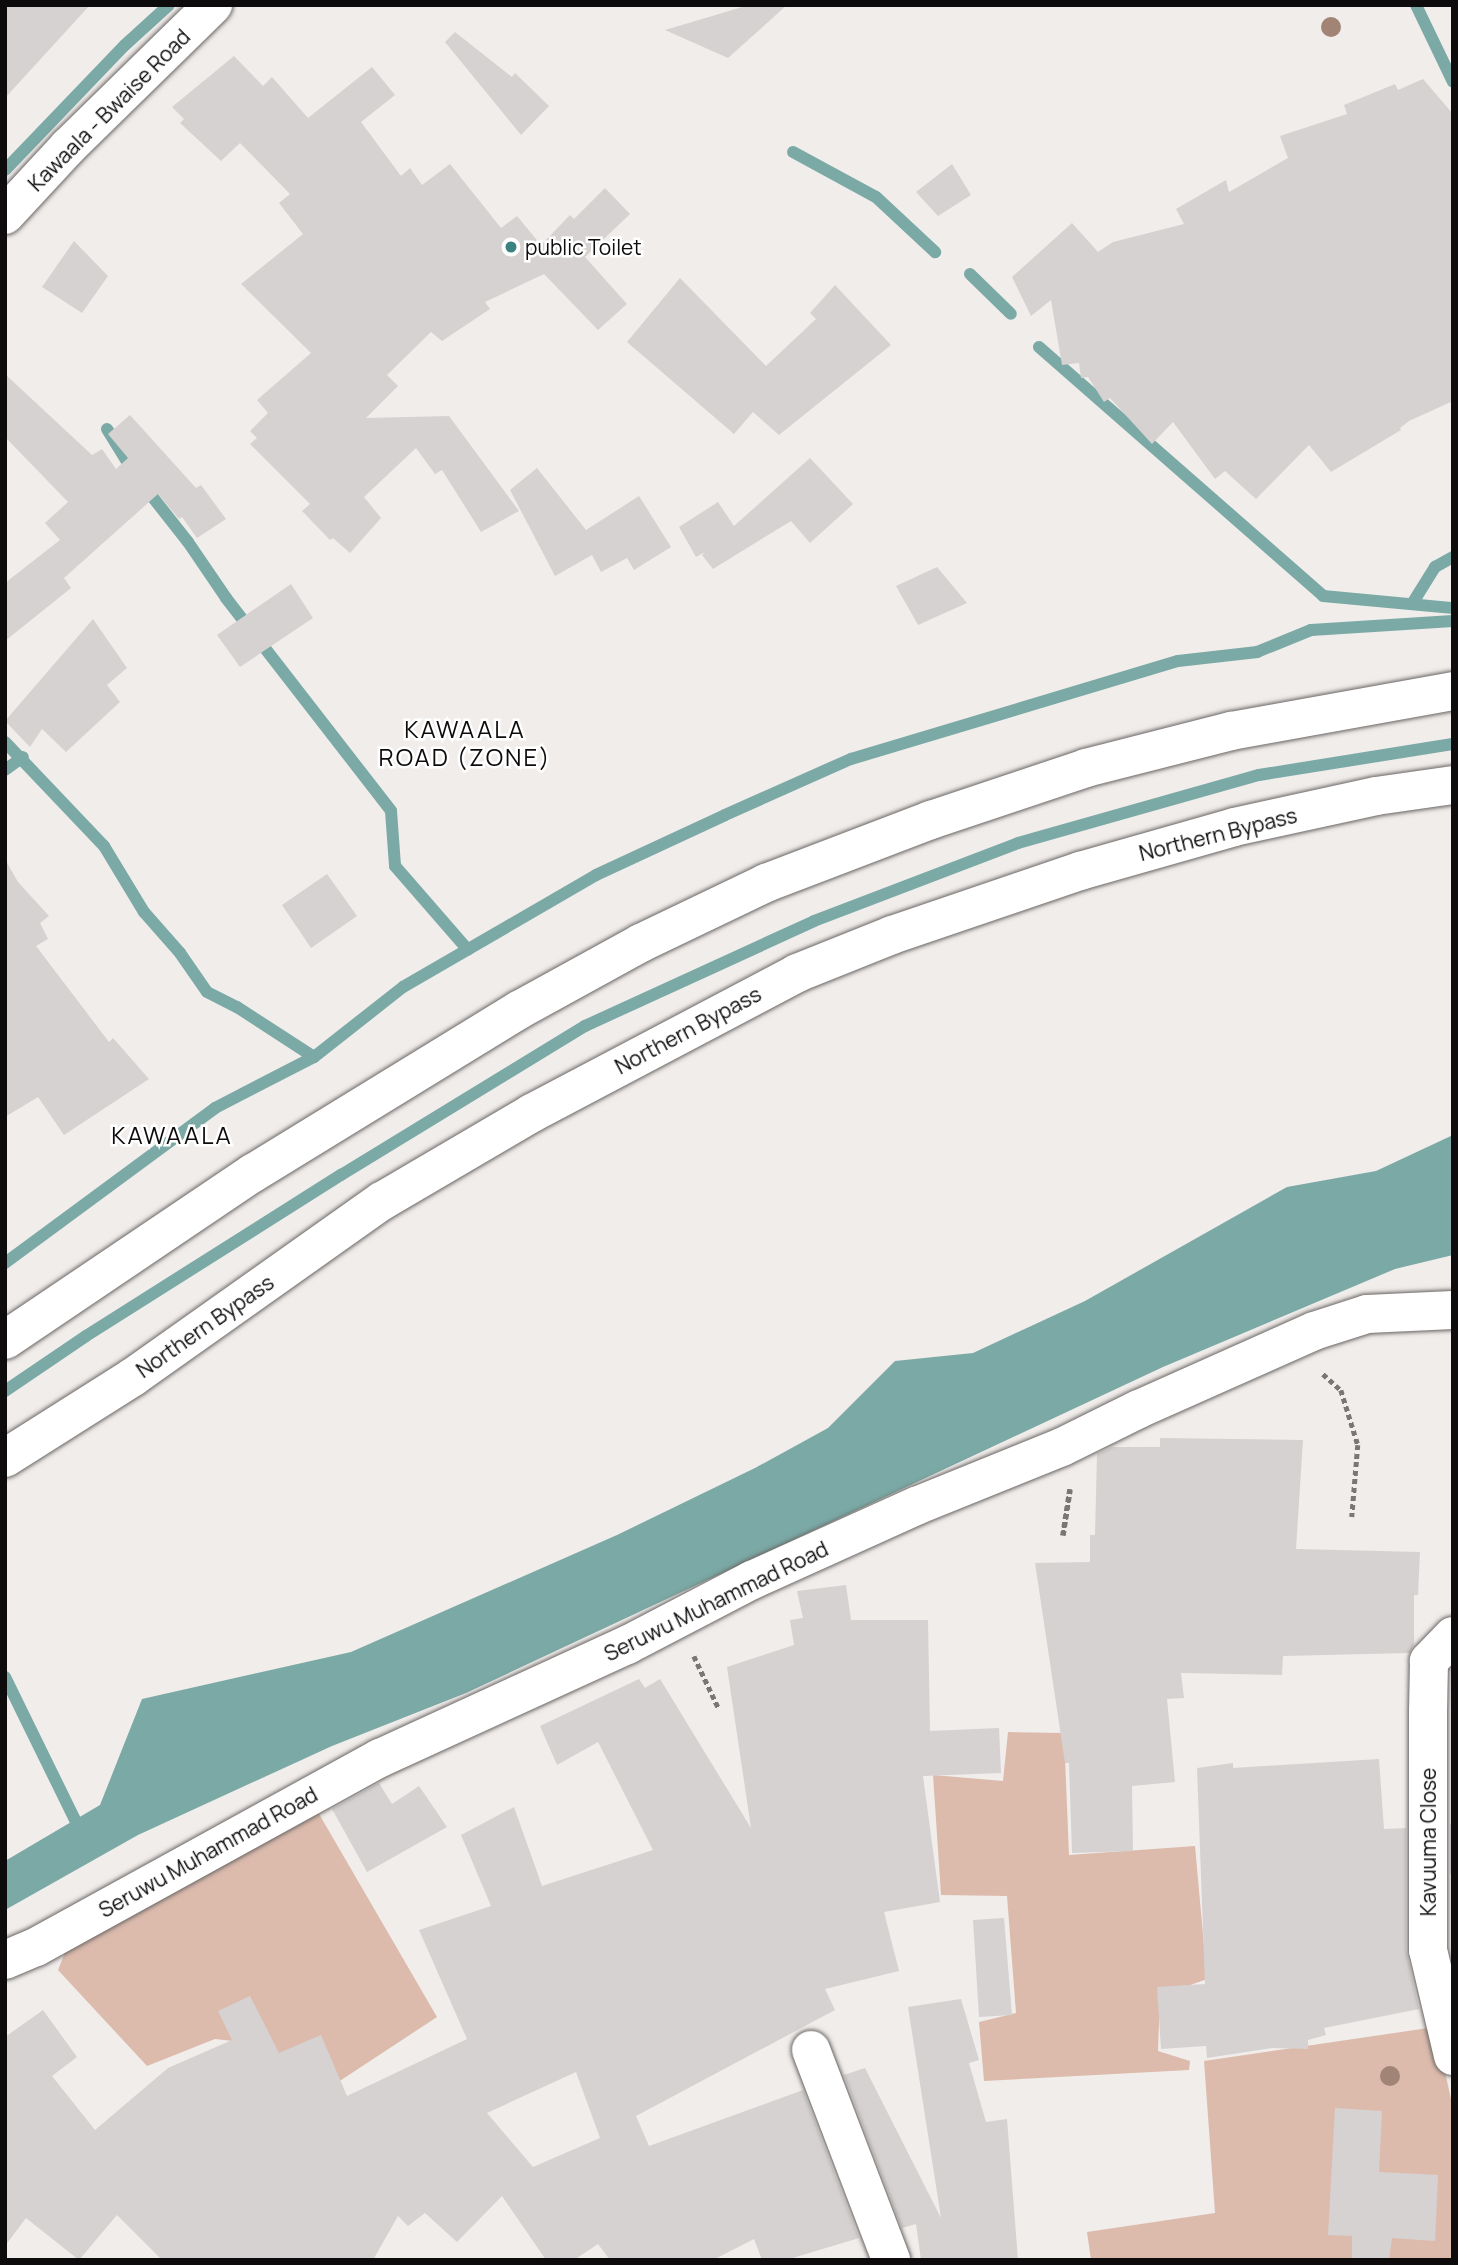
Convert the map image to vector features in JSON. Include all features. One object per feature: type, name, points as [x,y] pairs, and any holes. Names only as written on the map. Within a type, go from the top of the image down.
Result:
[{"type":"main road","name":"Kawaala - Bwaise Road","points":[[5,215],[68,147],[213,5]]},
{"type":"main road","points":[[5,1340],[253,1173],[507,1017],[641,943],[766,883],[930,820],[1086,768],[1231,731],[1453,691]]},
{"type":"main road","name":"Northern Bypass","points":[[5,1458],[133,1377],[382,1201],[532,1113],[797,973],[892,935],[1093,867],[1234,827],[1376,796],[1453,785]]},
{"type":"main road","name":"Seruwu Muhammad Road","points":[[5,1960],[36,1947],[380,1758],[668,1623],[765,1574],[916,1506],[1062,1447],[1284,1343],[1367,1314],[1453,1310]]},
{"type":"main road","name":"Kavuuma Close","points":[[1453,1636],[1429,1661],[1428,1950],[1453,2056]]},
{"type":"main road","points":[[811,2050],[891,2260]]},
{"type":"path","points":[[1284,1343],[1299,1352],[1341,1390],[1358,1445],[1352,1517]]},
{"type":"path","points":[[668,1623],[690,1646],[719,1709]]},
{"type":"shaded area","points":[[1008,1732],[1064,1733],[1069,1855],[1195,1846],[1207,1979],[1160,1996],[1158,2051],[1190,2061],[1189,2070],[984,2081],[979,2022],[1016,2013],[1007,1896],[941,1895],[933,1775],[1003,1781]]},
{"type":"shaded area","points":[[315,1807],[437,2017],[323,2092],[233,2041],[215,2039],[147,2066],[58,1970],[70,1940]]},
{"type":"shaded area","points":[[1435,2027],[1453,2108],[1453,2260],[1091,2260],[1087,2232],[1215,2213],[1204,2061]]},
{"type":"water","points":[[1453,1135],[1453,1255],[1395,1269],[1163,1367],[466,1693],[332,1746],[138,1835],[5,1910],[5,1861],[100,1805],[142,1699],[351,1652],[617,1535],[755,1468],[828,1428],[895,1361],[973,1353],[1085,1301],[1287,1187],[1376,1171]]},
{"type":"building","points":[[5,5],[90,5],[5,98]]},
{"type":"building","points":[[749,5],[787,5],[728,58],[665,30]]},
{"type":"building","points":[[455,32],[512,77],[515,73],[549,106],[521,135],[445,42]]},
{"type":"building","points":[[234,56],[263,86],[272,77],[308,118],[372,67],[395,95],[361,122],[401,176],[410,168],[422,185],[450,164],[501,228],[517,216],[541,245],[570,215],[574,219],[605,188],[630,214],[585,257],[627,304],[598,330],[544,274],[485,302],[490,309],[442,341],[431,332],[387,375],[398,386],[366,418],[449,416],[519,511],[481,532],[442,470],[435,474],[416,448],[364,497],[381,518],[350,553],[333,538],[330,540],[302,511],[310,504],[250,444],[257,438],[250,431],[268,413],[257,400],[311,353],[241,284],[303,234],[279,203],[290,194],[240,143],[221,161],[180,123],[184,119],[172,107]]},
{"type":"building","points":[[1423,79],[1453,114],[1453,401],[1409,421],[1401,430],[1331,472],[1309,445],[1256,499],[1225,471],[1215,479],[1173,422],[1152,444],[1110,398],[1104,402],[1088,377],[1081,378],[1079,363],[1062,365],[1051,300],[1031,316],[1012,277],[1072,223],[1098,252],[1113,242],[1184,224],[1176,209],[1226,180],[1229,192],[1288,158],[1280,136],[1347,114],[1344,105],[1395,84],[1398,90]]},
{"type":"building","points":[[952,164],[971,195],[938,216],[916,192]]},
{"type":"building","points":[[74,241],[108,276],[82,313],[42,287]]},
{"type":"building","points":[[680,278],[766,366],[816,319],[810,313],[835,285],[891,345],[779,435],[753,412],[734,434],[627,342]]},
{"type":"building","points":[[5,374],[92,455],[102,449],[116,469],[128,458],[108,434],[130,415],[196,488],[201,485],[226,519],[197,538],[182,517],[179,519],[158,494],[64,578],[71,588],[5,641],[5,583],[60,540],[45,523],[68,502],[5,437]]},
{"type":"building","points":[[810,458],[853,504],[810,543],[791,521],[713,569],[702,555],[705,552],[696,557],[679,527],[718,502],[734,526]]},
{"type":"building","points":[[537,468],[586,530],[639,496],[671,547],[634,570],[627,558],[601,572],[592,555],[555,576],[510,490]]},
{"type":"building","points":[[937,567],[967,603],[918,625],[896,586]]},
{"type":"building","points":[[291,584],[313,618],[240,667],[217,635]]},
{"type":"building","points":[[93,619],[127,668],[107,685],[120,702],[66,752],[42,729],[30,747],[5,721]]},
{"type":"building","points":[[5,859],[18,882],[49,916],[40,923],[48,939],[36,946],[109,1042],[113,1038],[149,1079],[64,1135],[38,1097],[5,1117]]},
{"type":"building","points":[[327,874],[357,916],[311,948],[282,905]]},
{"type":"building","points":[[1160,1438],[1303,1440],[1296,1549],[1420,1552],[1418,1595],[1414,1595],[1414,1645],[1410,1653],[1283,1656],[1282,1675],[1181,1673],[1184,1698],[1167,1699],[1175,1782],[1132,1786],[1133,1851],[1072,1853],[1069,1763],[1065,1763],[1035,1563],[1090,1562],[1090,1535],[1095,1535],[1097,1454],[1112,1447],[1160,1447]]},
{"type":"building","points":[[846,1585],[851,1620],[928,1620],[930,1731],[999,1728],[1001,1773],[923,1776],[940,1902],[884,1912],[899,1971],[825,1989],[835,2010],[636,2116],[649,2146],[803,2090],[859,2238],[786,2260],[762,2260],[754,2239],[713,2260],[610,2260],[598,2244],[574,2260],[546,2260],[502,2196],[457,2242],[425,2213],[408,2226],[398,2216],[373,2260],[162,2260],[117,2215],[79,2260],[26,2218],[5,2246],[5,2037],[43,2010],[77,2057],[52,2076],[95,2130],[168,2068],[232,2040],[218,2011],[250,1996],[279,2053],[321,2035],[347,2096],[467,2039],[419,1930],[491,1906],[461,1835],[514,1807],[542,1886],[653,1850],[598,1742],[557,1765],[540,1726],[639,1679],[645,1688],[660,1679],[751,1828],[727,1667],[794,1645],[790,1620],[803,1618],[797,1591]],"holes":[[[576,2072],[600,2138],[533,2167],[487,2113]]]},
{"type":"building","points":[[1379,1759],[1384,1829],[1406,1828],[1406,1950],[1419,2009],[1324,2028],[1326,2035],[1308,2040],[1308,2049],[1272,2048],[1207,2058],[1206,2046],[1161,2049],[1157,1987],[1205,1984],[1197,1768],[1233,1763],[1233,1768]]},
{"type":"building","points":[[379,1783],[392,1804],[419,1786],[447,1827],[367,1872],[332,1809]]},
{"type":"building","points":[[1450,1824],[1453,1824],[1453,1874],[1450,1874]]},
{"type":"building","points":[[1004,1918],[1012,2015],[979,2017],[973,1920]]},
{"type":"building","points":[[961,1999],[979,2060],[969,2063],[986,2122],[1007,2119],[1018,2260],[921,2260],[916,2224],[902,2228],[844,2075],[865,2068],[941,2218],[908,2007]]},
{"type":"building","points":[[1335,2108],[1382,2111],[1379,2172],[1438,2175],[1435,2241],[1392,2238],[1389,2260],[1352,2260],[1352,2236],[1328,2235]]},
{"type":"waterway","points":[[5,170],[125,45],[169,5]]},
{"type":"waterway","points":[[1416,5],[1453,82]]},
{"type":"waterway","points":[[793,152],[876,197],[935,252]]},
{"type":"waterway","points":[[970,274],[1011,314]]},
{"type":"waterway","points":[[1039,347],[1323,596],[1453,608]]},
{"type":"waterway","points":[[107,429],[136,476],[188,542],[226,598],[391,811],[395,866],[468,950]]},
{"type":"waterway","points":[[1412,604],[1435,567],[1453,557]]},
{"type":"waterway","points":[[5,1263],[215,1108],[314,1057],[403,987],[596,875],[851,759],[1178,661],[1257,652],[1311,630],[1453,621]]},
{"type":"waterway","points":[[5,742],[104,846],[144,912],[180,953],[207,992],[237,1007],[314,1057]]},
{"type":"waterway","points":[[5,1391],[86,1336],[341,1175],[585,1026],[814,921],[1018,843],[1259,775],[1453,744]]},
{"type":"waterway","points":[[5,770],[23,757]]},
{"type":"waterway","points":[[5,1677],[82,1834]]},
{"type":"place","name":"public Toilet","points":[[511,247]]},
{"type":"district","name":"KAWAALA ROAD (ZONE)","points":[[465,743]]},
{"type":"district","name":"KAWAALA","points":[[172,1135]]}]
